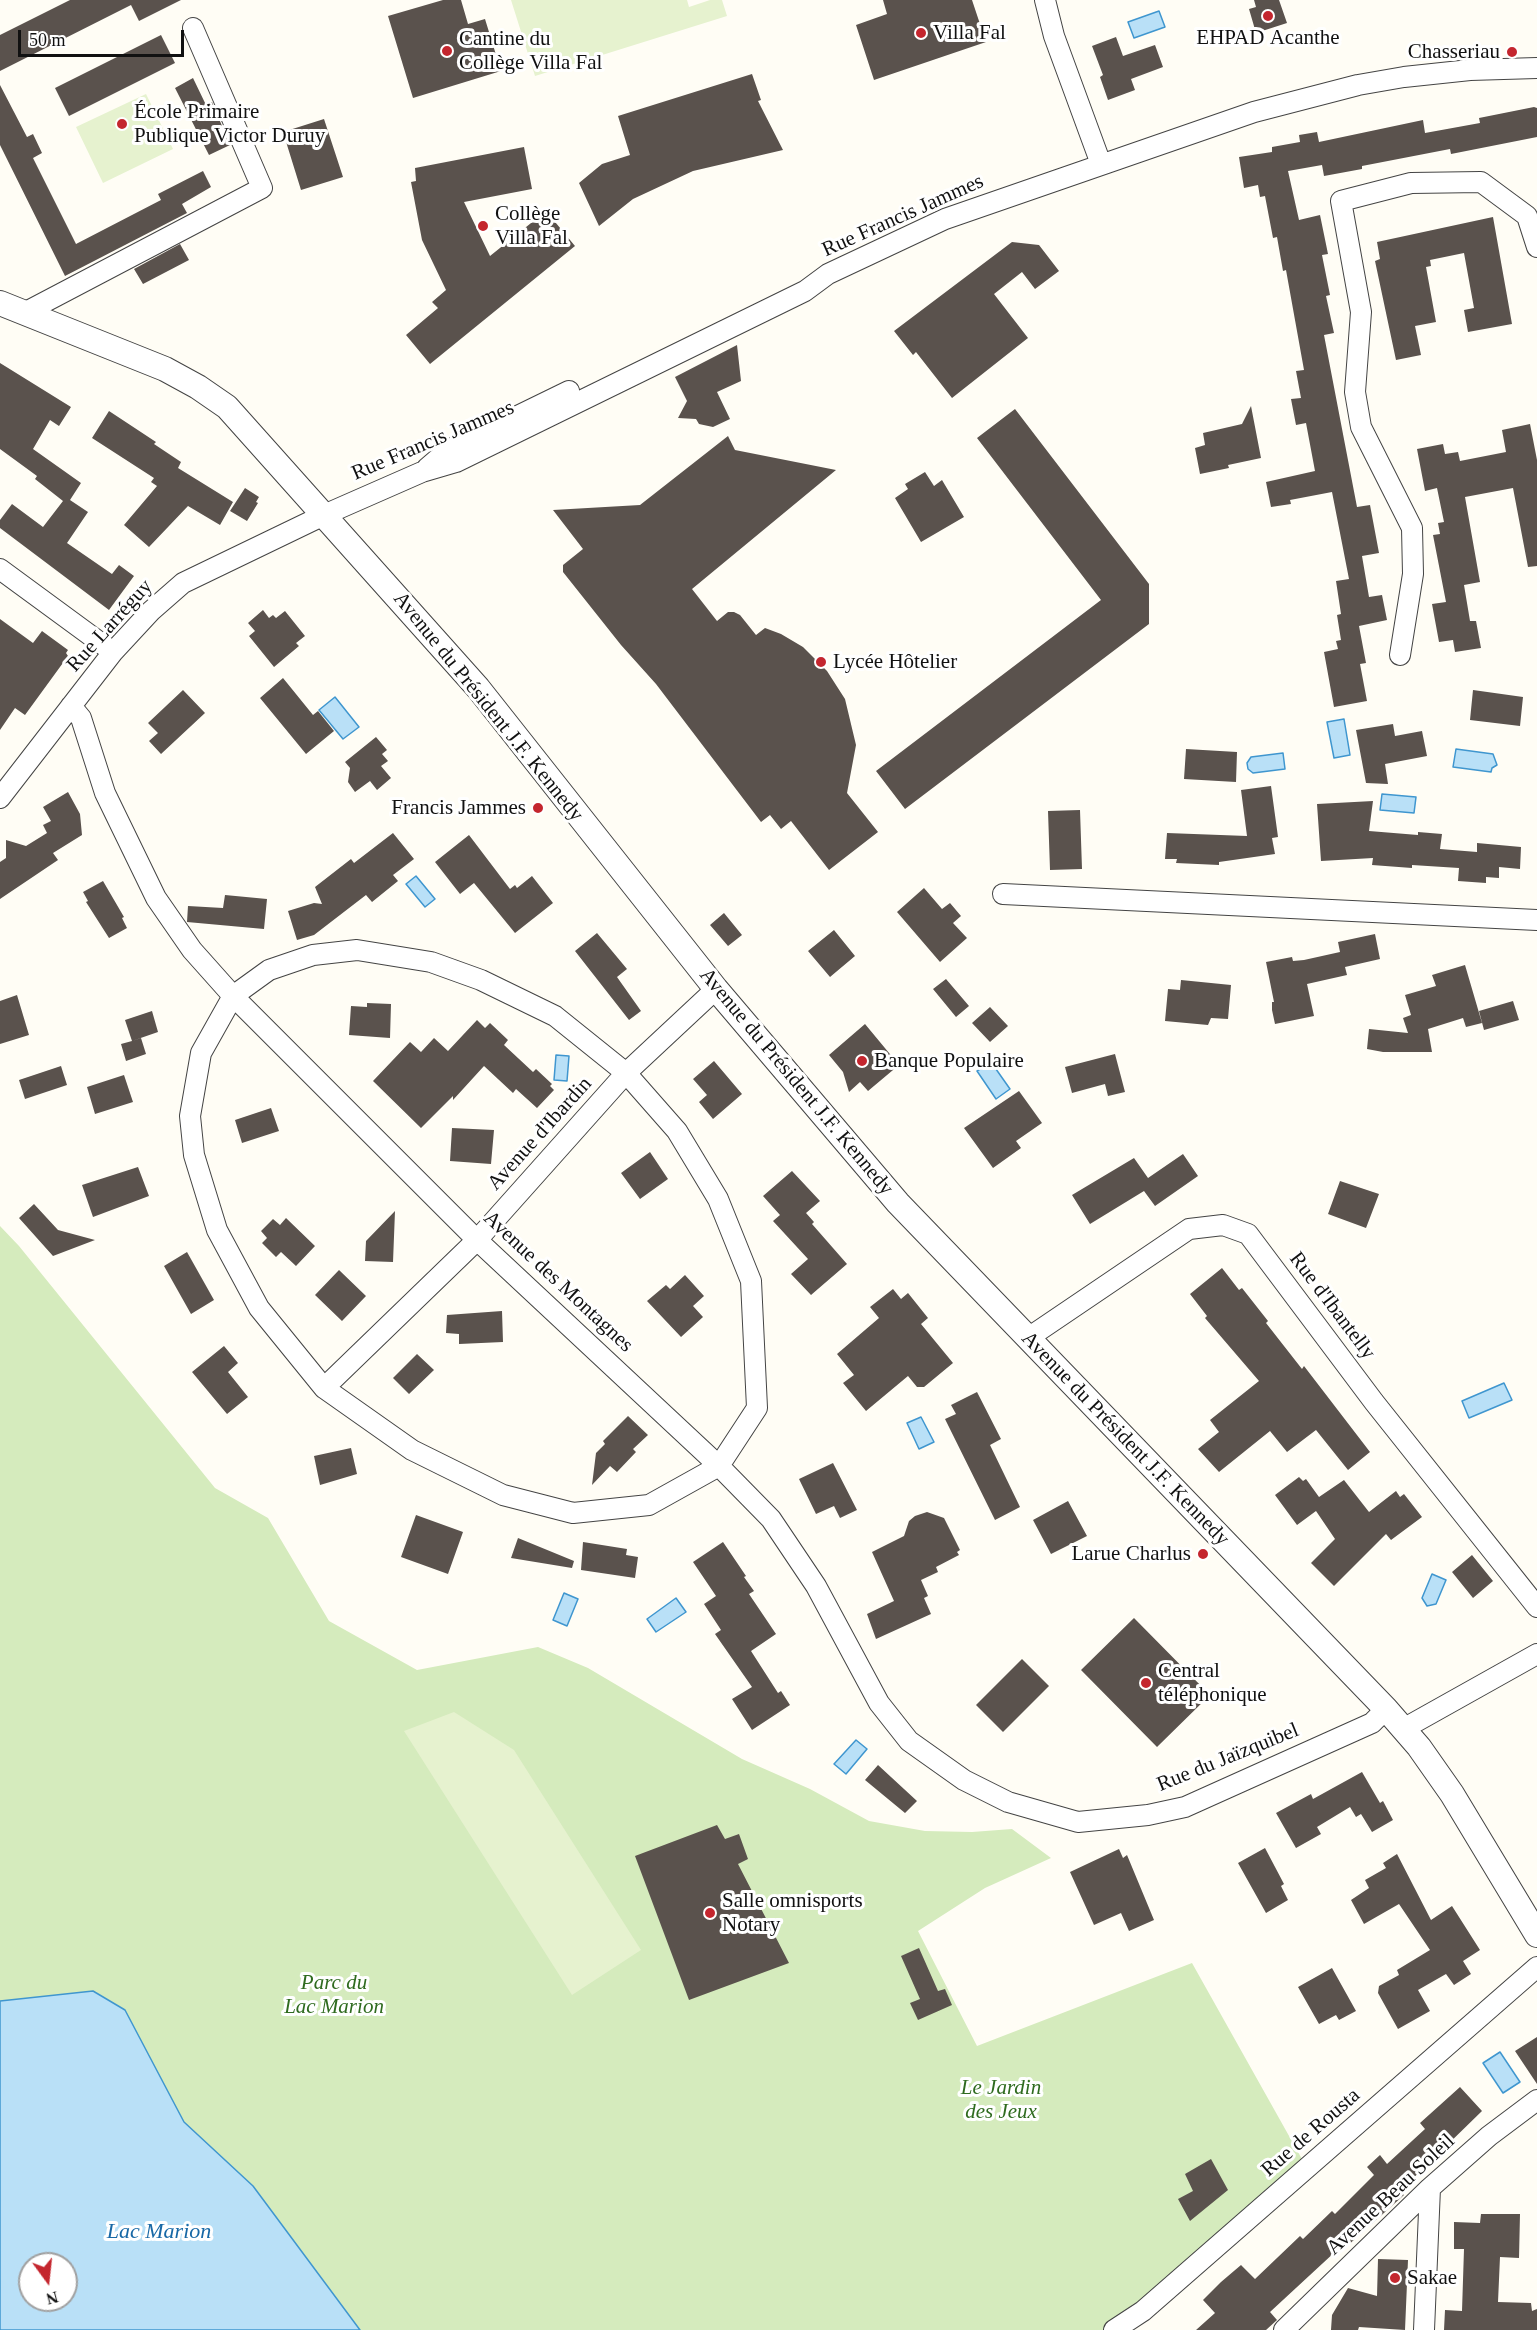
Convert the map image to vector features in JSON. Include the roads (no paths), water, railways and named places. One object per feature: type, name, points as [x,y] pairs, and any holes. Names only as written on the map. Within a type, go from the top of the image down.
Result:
[{"type":"street","points":[[1045,0],[1054,36],[1101,164]]},
{"type":"street","points":[[24,313],[262,188],[193,28]]},
{"type":"street","name":"Rue Francis Jammes","points":[[324,515],[422,472],[456,462],[805,291],[828,274],[945,219],[1254,112],[1358,85],[1404,77],[1470,70],[1537,68]]},
{"type":"street","points":[[1400,655],[1413,574],[1412,528],[1361,427],[1355,392],[1361,312],[1341,201],[1411,183],[1481,182],[1527,216],[1537,247]]},
{"type":"street","name":"Avenue du Président J.F. Kennedy","points":[[0,303],[165,369],[198,387],[227,407],[478,688],[716,989],[898,1203],[1386,1709],[1419,1747],[1452,1794],[1537,1935]]},
{"type":"street","name":"Rue Larréguy","points":[[0,798],[113,652],[151,610],[183,583],[324,515]]},
{"type":"street","points":[[0,569],[113,652]]},
{"type":"street","name":"Avenue des Montagnes","points":[[71,706],[81,718],[105,793],[156,898],[192,950],[232,996],[477,1240],[719,1466],[771,1519],[816,1586],[879,1703],[909,1741],[964,1780],[1008,1802],[1078,1822]]},
{"type":"street","points":[[1003,894],[1537,920]]},
{"type":"street","points":[[357,950],[431,963],[481,980],[555,1016],[626,1073],[677,1131],[712,1189],[751,1281],[757,1408],[719,1466],[649,1505],[573,1513],[503,1494],[412,1450],[324,1388],[259,1308],[217,1230],[194,1155],[190,1116],[201,1053],[232,996],[269,970],[313,955],[357,950]]},
{"type":"street","name":"Avenue d'Ibardin","points":[[324,1388],[477,1240],[626,1073],[716,989]]},
{"type":"street","name":"Rue d'Ibantelly","points":[[1028,1338],[1189,1229],[1223,1225],[1248,1234],[1374,1402],[1537,1607]]},
{"type":"street","points":[[1403,1729],[1537,1654]]},
{"type":"street","name":"Rue du Jaïzquibel","points":[[1078,1822],[1148,1815],[1185,1807],[1372,1723],[1386,1709]]},
{"type":"street","name":"Rue de Rousta","points":[[1114,2330],[1143,2311],[1537,1968]]},
{"type":"street","name":"Avenue Beau Soleil","points":[[1284,2330],[1430,2188],[1490,2136],[1537,2100]]},
{"type":"street","points":[[1424,2330],[1430,2188]]},
{"type":"street","points":[[1307,2330],[1308,2307]]},
{"type":"water","points":[[1159,11],[1165,27],[1134,38],[1128,22]]},
{"type":"water","points":[[335,697],[359,727],[343,739],[319,710]]},
{"type":"water","points":[[1344,719],[1350,755],[1334,758],[1327,722]]},
{"type":"water","points":[[1456,749],[1493,754],[1497,765],[1492,768],[1491,772],[1453,767]]},
{"type":"water","points":[[1283,753],[1285,769],[1253,773],[1248,769],[1247,763],[1251,757]]},
{"type":"water","points":[[1382,794],[1416,797],[1414,813],[1380,810]]},
{"type":"water","points":[[416,876],[435,899],[425,907],[406,884]]},
{"type":"water","points":[[556,1055],[569,1056],[567,1081],[554,1080]]},
{"type":"water","points":[[991,1062],[1010,1089],[996,1099],[977,1071]]},
{"type":"water","points":[[1504,1383],[1512,1400],[1469,1418],[1462,1401]]},
{"type":"water","points":[[921,1417],[934,1442],[919,1449],[907,1423]]},
{"type":"water","points":[[1432,1574],[1446,1580],[1436,1604],[1427,1606],[1422,1598]]},
{"type":"water","points":[[564,1593],[578,1599],[567,1626],[553,1620]]},
{"type":"water","points":[[676,1598],[686,1612],[656,1632],[647,1619]]},
{"type":"water","points":[[856,1740],[867,1749],[846,1774],[834,1764]]},
{"type":"water","name":"Lac Marion","points":[[93,1991],[125,2010],[184,2122],[253,2186],[360,2330],[0,2330],[0,2001]]},
{"type":"water","points":[[1500,2052],[1520,2082],[1503,2093],[1483,2063]]},
{"type":"place","name":"EHPAD Acanthe","points":[[1268,16]]},
{"type":"place","name":"Villa Fal","points":[[921,33]]},
{"type":"place","name":"Cantine du Collège Villa Fal","points":[[447,51]]},
{"type":"place","name":"Chasseriau","points":[[1512,52]]},
{"type":"place","name":"École Primaire Publique Victor Duruy","points":[[122,124]]},
{"type":"place","name":"Collège Villa Fal","points":[[483,226]]},
{"type":"place","name":"Lycée Hôtelier","points":[[821,662]]},
{"type":"place","name":"Francis Jammes","points":[[538,808]]},
{"type":"place","name":"Banque Populaire","points":[[862,1061]]},
{"type":"place","name":"Larue Charlus","points":[[1203,1554]]},
{"type":"place","name":"Central téléphonique","points":[[1146,1683]]},
{"type":"place","name":"Salle omnisports Notary","points":[[710,1913]]},
{"type":"place","name":"Sakae","points":[[1395,2278]]},
{"type":"park label","name":"Parc du Lac Marion","points":[[334,1995]]},
{"type":"park label","name":"Le Jardin des Jeux","points":[[1001,2100]]}]
